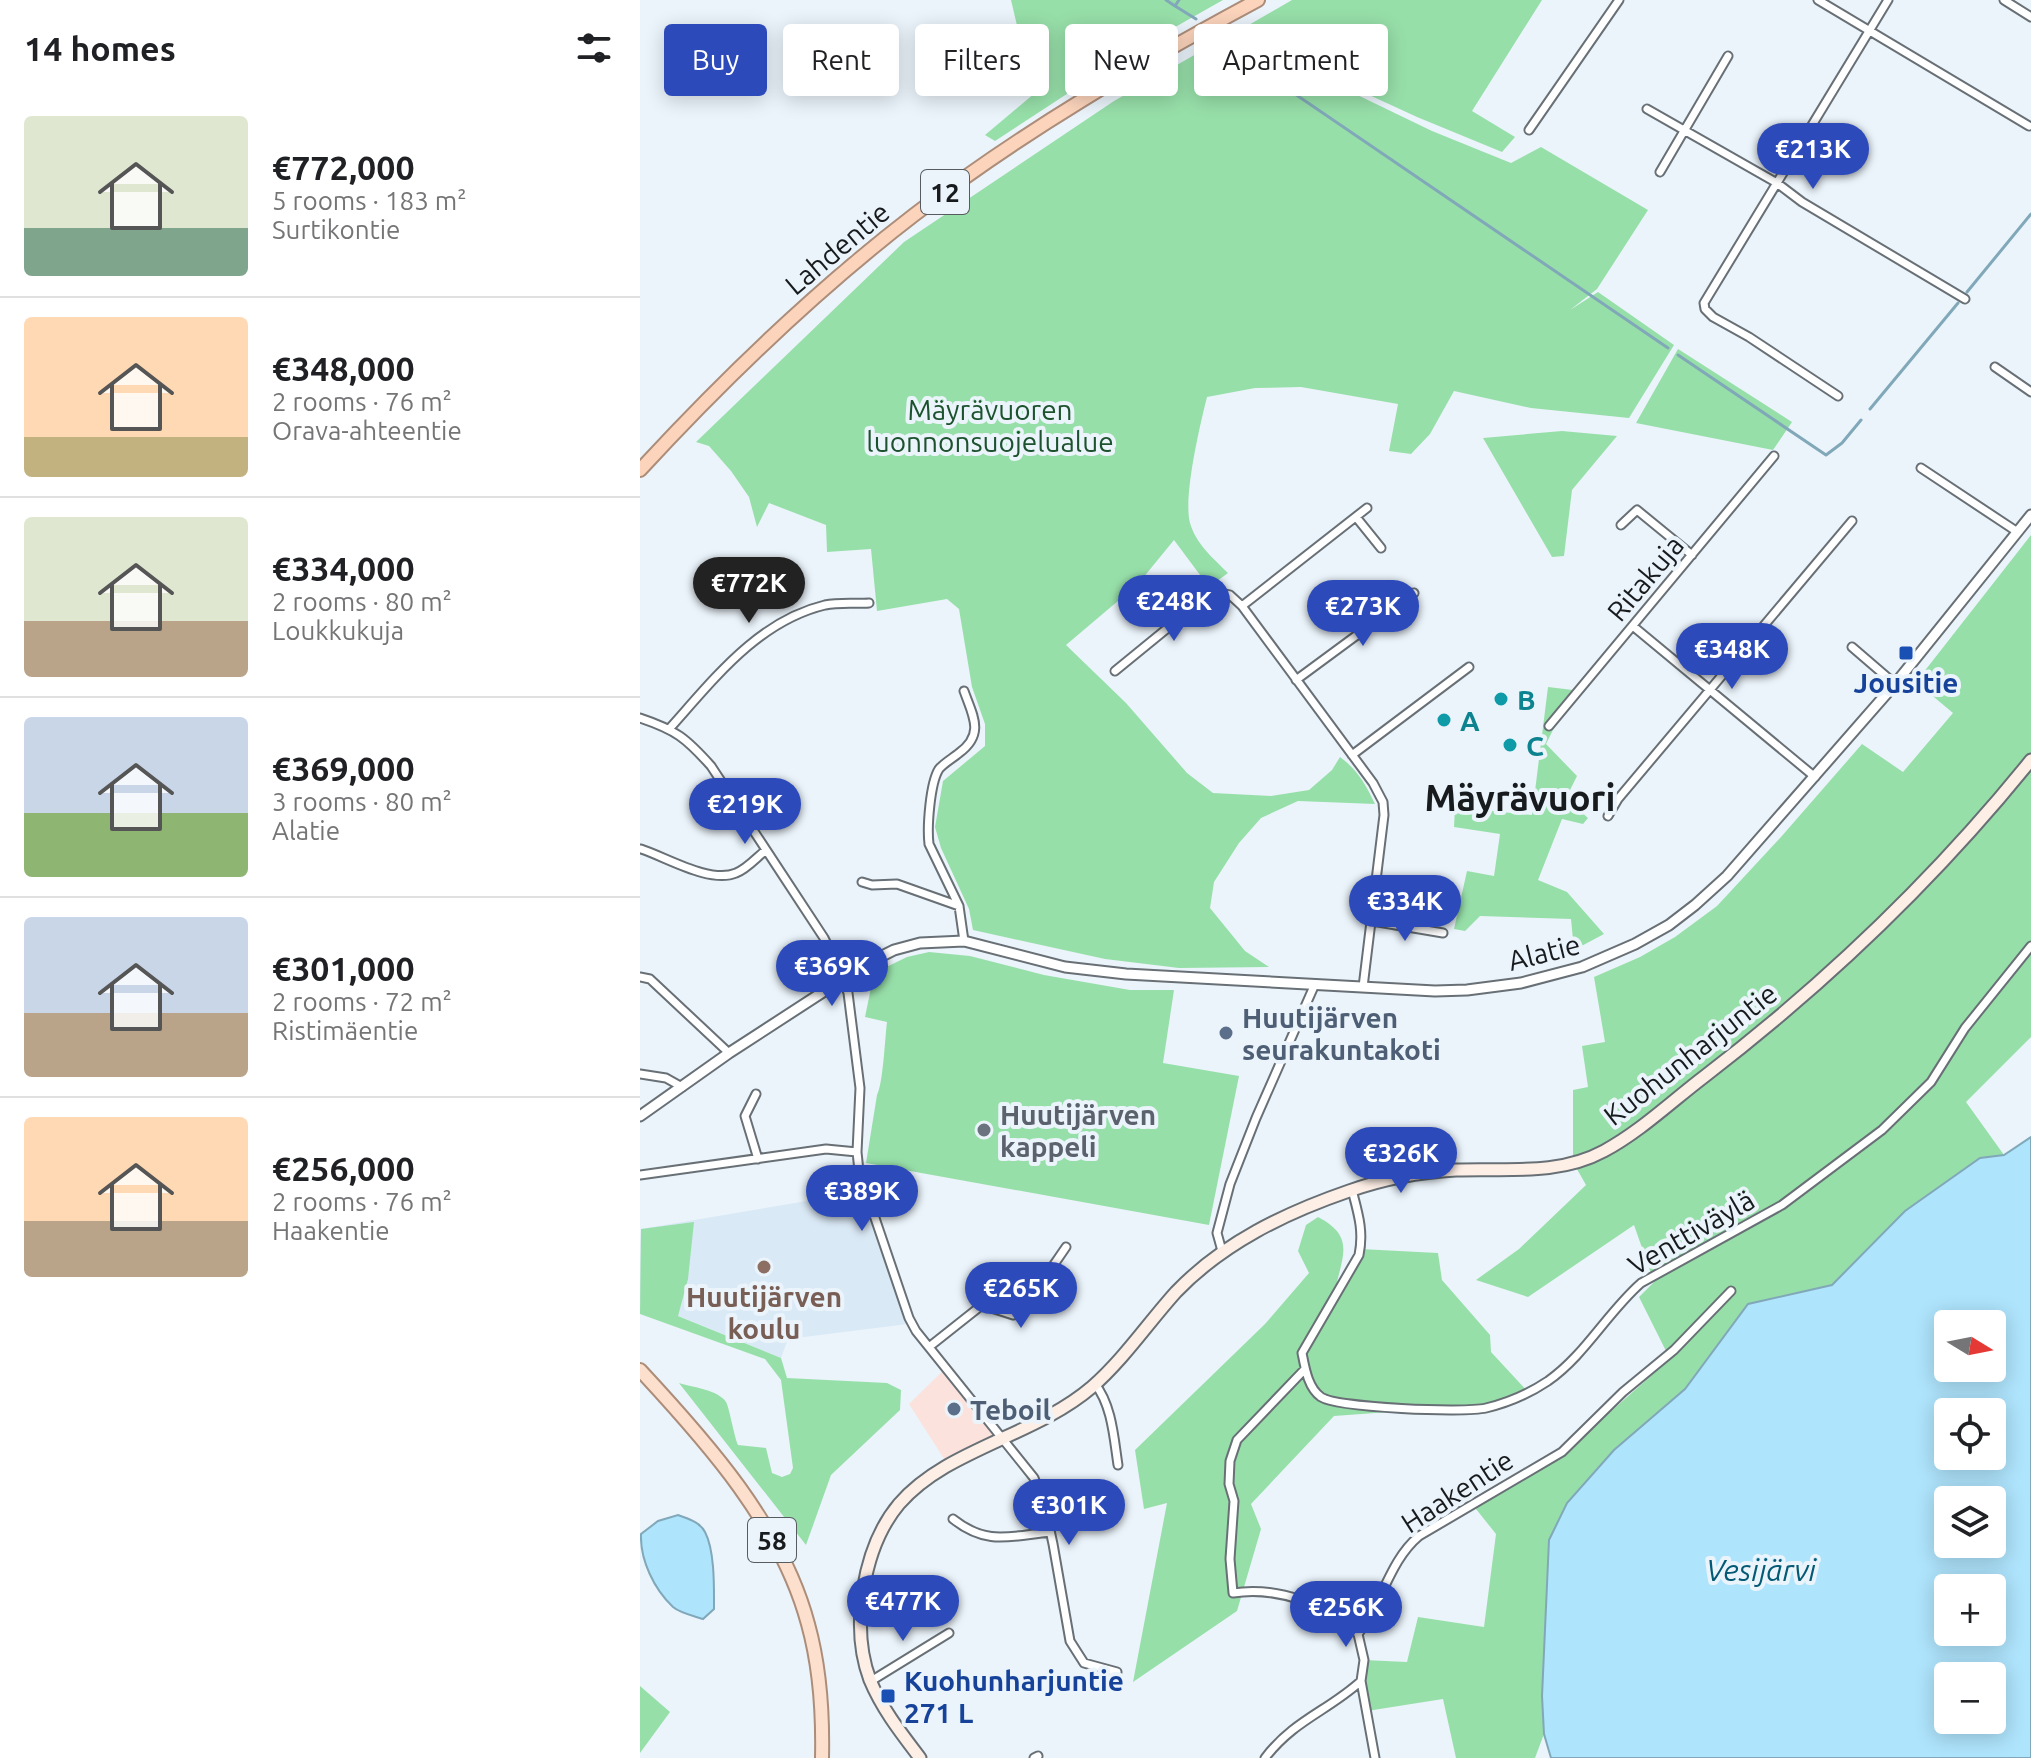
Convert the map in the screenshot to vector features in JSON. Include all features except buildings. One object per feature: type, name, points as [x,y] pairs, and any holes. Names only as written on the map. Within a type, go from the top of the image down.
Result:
[{"type":"highway","name":"Lahdentie","points":[[640,467],[777,331],[915,214],[1074,104],[1258,0]]},
{"type":"main road","name":"Kuohunharjuntie","points":[[920,1758],[895,1727],[871,1681],[861,1629],[867,1580],[879,1536],[898,1506],[920,1483],[1002,1436],[1059,1410],[1095,1384],[1179,1290],[1222,1251],[1254,1231],[1352,1190],[1418,1173],[1551,1168],[1581,1161],[1627,1136],[1740,1050],[1849,956],[1945,860],[2031,760]]},
{"type":"main road","name":"58","points":[[640,1370],[710,1450],[757,1516],[788,1571],[808,1623],[815,1652],[822,1758]]},
{"type":"street","points":[[1529,130],[1619,0]]},
{"type":"street","points":[[1818,0],[2029,126]]},
{"type":"street","points":[[1838,396],[1713,317],[1705,309],[1704,303],[1888,0]]},
{"type":"street","points":[[2004,0],[2031,17]]},
{"type":"street","points":[[1660,172],[1728,56]]},
{"type":"street","points":[[1647,109],[1777,183],[1802,202],[1965,299]]},
{"type":"street","points":[[1995,367],[2031,392]]},
{"type":"street","name":"Ritakuja","points":[[1549,726],[1774,456]]},
{"type":"street","points":[[1921,468],[2016,531]]},
{"type":"street","points":[[1242,606],[1367,508]]},
{"type":"street","points":[[1621,525],[1637,510],[1692,555]]},
{"type":"street","name":"Alatie","points":[[640,1116],[729,1053],[866,964],[894,950],[920,943],[964,941],[1088,970],[1363,987],[1467,990],[1521,983],[1608,958],[1669,925],[1727,876],[1950,619],[2031,515]]},
{"type":"street","points":[[1356,517],[1381,548]]},
{"type":"street","points":[[1608,816],[1618,799],[1852,521]]},
{"type":"street","points":[[1115,671],[1213,591],[1230,595],[1242,606],[1373,783],[1383,802],[1363,987]]},
{"type":"street","points":[[1296,680],[1414,593]]},
{"type":"street","points":[[670,728],[723,670],[769,628],[828,604],[869,603]]},
{"type":"street","points":[[1634,627],[1815,777]]},
{"type":"street","points":[[1852,647],[1895,684]]},
{"type":"street","points":[[1352,755],[1469,667]]},
{"type":"street","points":[[964,691],[975,721],[975,735],[969,746],[940,767],[934,782],[928,833],[929,844],[959,906],[964,941]]},
{"type":"street","points":[[640,718],[670,728],[689,742],[711,766],[824,938],[848,993],[860,1088],[857,1152],[866,1197],[904,1303],[916,1331],[1034,1478],[1050,1532],[1070,1641],[1084,1663],[1117,1672]]},
{"type":"street","points":[[641,849],[691,869],[721,876],[736,873],[766,850]]},
{"type":"street","points":[[862,882],[872,885],[897,884],[959,906]]},
{"type":"street","points":[[1372,921],[1443,933]]},
{"type":"street","name":"Venttiväylä","points":[[1305,1369],[1314,1389],[1322,1397],[1343,1404],[1483,1409],[1528,1392],[1564,1367],[1641,1283],[1782,1205],[1882,1130],[1931,1082],[1965,1028],[2031,946]]},
{"type":"street","points":[[640,977],[650,979],[729,1053]]},
{"type":"street","points":[[1222,1251],[1217,1233],[1230,1184],[1315,984]]},
{"type":"street","points":[[640,1074],[666,1078],[682,1087]]},
{"type":"street","points":[[756,1094],[745,1116],[758,1159]]},
{"type":"street","points":[[640,1175],[826,1149],[857,1152]]},
{"type":"street","points":[[1352,1190],[1362,1229],[1359,1255],[1302,1353],[1305,1369],[1237,1440],[1230,1461],[1229,1484],[1234,1501],[1230,1559],[1233,1593],[1251,1590],[1304,1602],[1329,1611],[1358,1634],[1364,1660],[1361,1681],[1375,1758]]},
{"type":"street","points":[[929,1347],[982,1305],[1013,1315],[1020,1314],[1066,1247]]},
{"type":"street","name":"Haakentie","points":[[1358,1634],[1407,1546],[1562,1452],[1623,1392],[1674,1350],[1731,1291]]},
{"type":"street","points":[[1095,1384],[1102,1392],[1112,1427],[1118,1465]]},
{"type":"street","points":[[953,1519],[982,1537],[1050,1532]]},
{"type":"street","points":[[871,1681],[949,1633]]},
{"type":"street","points":[[1265,1758],[1289,1730],[1361,1681]]},
{"type":"shaded area","name":"Huutijärven koulu","points":[[860,1192],[908,1324],[788,1339],[781,1358],[640,1300],[641,1229]]},
{"type":"shaded area","points":[[949,1365],[1006,1440],[950,1468],[909,1404]]},
{"type":"green space","points":[[1011,0],[1223,0],[1178,25],[1065,24],[1065,95],[995,141],[985,135],[1031,96],[1049,96],[1049,24],[1017,24]]},
{"type":"green space","points":[[1292,0],[1542,0],[1472,111],[1515,137],[1502,152],[1372,96],[1388,96],[1388,24],[1251,24]]},
{"type":"green space","name":"Mäyrävuoren luonnonsuojelualue","points":[[1194,55],[1194,96],[1359,96],[1432,131],[1511,163],[1541,147],[1648,210],[1597,289],[1570,310],[1598,292],[1674,345],[1629,418],[1531,408],[1454,391],[1430,434],[1411,454],[1389,451],[1398,404],[1301,387],[1255,388],[1207,397],[1193,461],[1188,511],[1196,538],[1228,573],[1209,587],[1174,540],[1138,584],[1066,645],[1126,703],[1187,773],[1213,793],[1271,796],[1309,790],[1332,770],[1340,757],[1368,790],[1375,804],[1298,801],[1261,818],[1239,843],[1214,882],[1210,908],[1245,951],[1269,967],[1179,968],[1105,959],[973,930],[969,909],[941,848],[935,827],[943,781],[985,746],[985,724],[972,687],[959,609],[947,599],[877,611],[871,549],[827,552],[826,525],[769,503],[757,527],[749,497],[731,471],[709,446],[696,442],[904,242],[1123,96],[1178,96],[1178,64]]},
{"type":"green space","points":[[1678,349],[1792,422],[1773,450],[1636,423]]},
{"type":"green space","points":[[1562,431],[1617,436],[1572,490],[1564,556],[1552,557],[1483,438]]},
{"type":"green space","points":[[2031,535],[2031,946],[2027,952],[2031,955],[2031,1037],[1966,1102],[2004,1155],[1980,1158],[1905,1211],[1832,1285],[1748,1304],[1685,1389],[1614,1450],[1567,1503],[1546,1633],[1542,1696],[1544,1734],[1535,1758],[1456,1758],[1443,1699],[1367,1711],[1364,1660],[1407,1662],[1418,1617],[1484,1627],[1496,1534],[1472,1504],[1556,1460],[1670,1359],[1639,1297],[1654,1282],[1634,1225],[1528,1297],[1476,1280],[1519,1249],[1586,1185],[1573,1162],[1573,1090],[1588,1087],[1582,1046],[1605,1042],[1594,977],[1640,957],[1675,937],[1717,906],[1862,744],[1903,772],[1953,713],[1916,682]]},
{"type":"green space","points":[[1548,687],[1573,690],[1546,744],[1577,776],[1566,798],[1588,818],[1583,824],[1562,819],[1538,880],[1567,892],[1604,934],[1574,950],[1571,919],[1480,916],[1465,931],[1454,929],[1467,871],[1494,876],[1500,834],[1454,827],[1455,807],[1532,815]]},
{"type":"green space","points":[[929,952],[970,956],[1044,975],[1130,990],[1174,990],[1163,1063],[1239,1076],[1209,1225],[866,1163],[881,1081],[887,1022],[865,1017],[874,973],[907,957]]},
{"type":"green space","points":[[1318,1217],[1330,1224],[1342,1240],[1343,1257],[1335,1291],[1360,1249],[1438,1253],[1442,1280],[1490,1335],[1491,1352],[1528,1392],[1499,1404],[1334,1416],[1251,1504],[1261,1529],[1237,1611],[1133,1682],[1167,1503],[1144,1509],[1135,1450],[1265,1324],[1309,1273],[1298,1251],[1306,1225]]},
{"type":"green space","points":[[694,1222],[688,1279],[678,1316],[781,1358],[787,1378],[887,1383],[901,1390],[900,1410],[831,1475],[806,1545],[679,1383],[722,1398],[727,1405],[738,1445],[766,1448],[772,1473],[782,1477],[790,1474],[793,1468],[781,1380],[765,1359],[640,1314],[641,1229]]},
{"type":"green space","points":[[640,1686],[670,1712],[640,1753]]},
{"type":"water","name":"Vesijärvi","points":[[2031,1137],[2031,1758],[1551,1758],[1544,1734],[1542,1696],[1549,1540],[1567,1503],[1614,1450],[1685,1389],[1748,1304],[1832,1285],[1905,1211],[1980,1158],[2004,1155]]},
{"type":"water","points":[[678,1515],[700,1526],[711,1549],[714,1609],[703,1619],[679,1611],[666,1600],[654,1583],[643,1554],[641,1534],[658,1521]]},
{"type":"waterway","points":[[1166,0],[1175,6],[1179,0]]},
{"type":"waterway","points":[[1175,6],[1196,19]]},
{"type":"waterway","points":[[1298,96],[1668,348]]},
{"type":"waterway","points":[[1967,292],[2031,214]]},
{"type":"waterway","points":[[1870,409],[1958,303]]},
{"type":"waterway","points":[[1678,355],[1826,455],[1842,443],[1861,420]]},
{"type":"place","name":"Jousitie","points":[[1906,653]]},
{"type":"place","name":"B","points":[[1501,699]]},
{"type":"place","name":"A","points":[[1444,720]]},
{"type":"place","name":"C","points":[[1510,745]]},
{"type":"place","name":"Huutijärven seurakuntakoti","points":[[1226,1033]]},
{"type":"place","name":"Huutijärven kappeli","points":[[984,1130]]},
{"type":"place","name":"Huutijärven koulu","points":[[764,1267]]},
{"type":"place","name":"Teboil","points":[[954,1409]]},
{"type":"place","name":"Kuohunharjuntie 271 L","points":[[888,1696]]},
{"type":"district","name":"Mäyrävuori","points":[[1520,797]]}]
